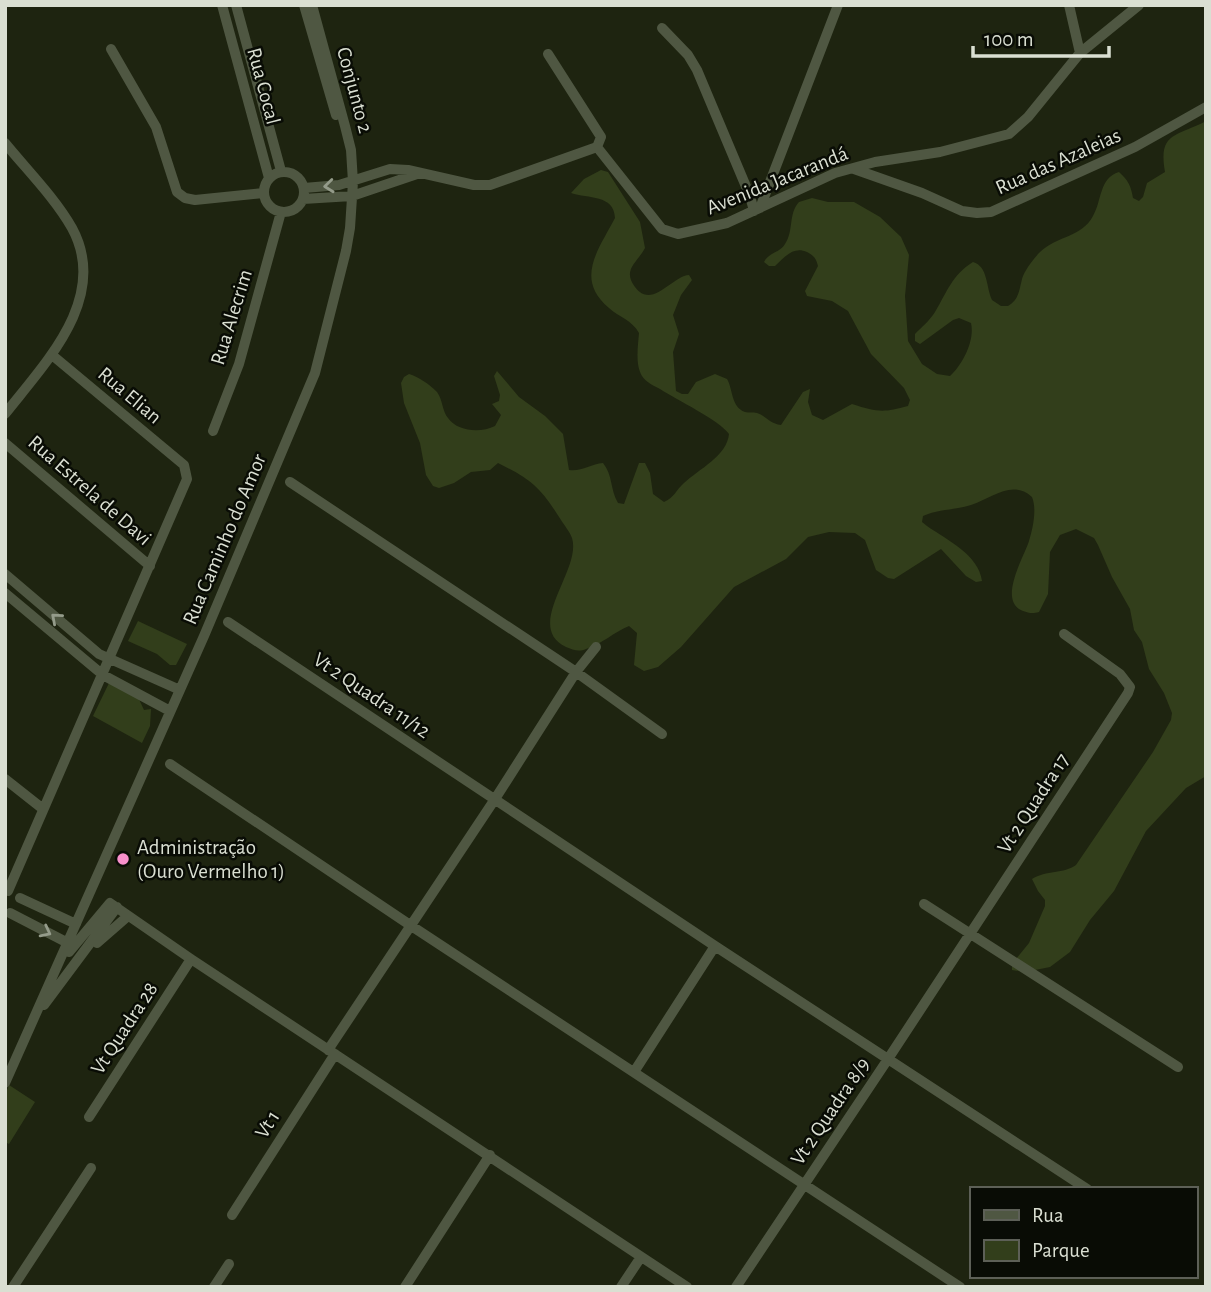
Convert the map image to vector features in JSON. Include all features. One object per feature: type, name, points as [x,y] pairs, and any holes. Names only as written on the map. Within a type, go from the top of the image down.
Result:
[{"type":"street","name":"Rua Cocal","points":[[222,5],[268,178]]},
{"type":"street","name":"Rua Cocal","points":[[236,5],[281,171]]},
{"type":"street","name":"Conjunto 2","points":[[304,5],[344,145],[351,154]]},
{"type":"street","name":"Conjunto 2","points":[[312,5],[337,90],[351,154]]},
{"type":"street","points":[[757,210],[838,5]]},
{"type":"street","points":[[1069,5],[1080,53]]},
{"type":"street","name":"Avenida Jacarandá","points":[[597,147],[662,229],[678,234],[727,223],[830,176],[875,162],[940,152],[1009,134],[1028,117],[1080,53],[1139,5]]},
{"type":"street","points":[[662,28],[688,55],[697,70],[757,210]]},
{"type":"street","points":[[111,49],[156,127],[177,192],[185,198],[195,200],[263,193]]},
{"type":"street","points":[[304,194],[353,182],[390,169],[474,185],[490,185],[597,147],[601,137],[548,54]]},
{"type":"street","name":"Rua das Azaleias","points":[[875,162],[896,184],[922,192],[962,211],[991,212],[1136,147],[1177,126],[1206,107]]},
{"type":"street","points":[[5,143],[71,226],[81,251],[84,268],[80,297],[69,329],[5,414]]},
{"type":"street","name":"Rua Caminho do Amor","points":[[50,982],[180,690],[315,373],[351,228],[351,154]]},
{"type":"street","points":[[854,169],[896,184]]},
{"type":"street","points":[[281,171],[295,174],[301,180],[304,194],[298,207],[281,212],[272,209],[263,193],[268,178],[281,171]]},
{"type":"street","points":[[304,194],[352,196],[417,174]]},
{"type":"street","name":"Rua Alecrim","points":[[213,431],[239,364],[281,212]]},
{"type":"street","name":"Rua Elian","points":[[52,355],[184,465],[187,479],[150,566]]},
{"type":"street","name":"Rua Estrela de Davi","points":[[5,443],[150,566]]},
{"type":"street","points":[[290,482],[576,672],[662,734]]},
{"type":"street","points":[[76,924],[20,898],[13,891],[6,891],[150,566]]},
{"type":"street","points":[[5,574],[99,654],[180,690]]},
{"type":"street","points":[[5,593],[103,675],[170,711]]},
{"type":"street","name":"Vt 2 Quadra 11/12","points":[[228,622],[715,946],[1084,1187]]},
{"type":"street","name":"Vt 2 Quadra 17","points":[[888,1059],[1128,693],[1130,687],[1120,674],[1064,634]]},
{"type":"street","name":"Vt 1","points":[[232,1215],[410,925],[576,672],[596,648]]},
{"type":"street","points":[[149,698],[156,679]]},
{"type":"street","points":[[170,764],[960,1287]]},
{"type":"street","points":[[5,779],[43,809]]},
{"type":"street","points":[[8,912],[19,908],[20,898]]},
{"type":"street","points":[[924,904],[1178,1067]]},
{"type":"street","points":[[113,905],[191,960],[687,1287]]},
{"type":"street","points":[[72,969],[113,905]]},
{"type":"street","points":[[5,1083],[50,982],[74,943],[113,905]]},
{"type":"street","points":[[8,912],[68,943]]},
{"type":"street","points":[[33,1019],[72,969],[101,938],[128,916]]},
{"type":"street","points":[[634,1072],[715,946]]},
{"type":"street","name":"Vt Quadra 28","points":[[89,1117],[191,960]]},
{"type":"street","name":"Vt 2 Quadra 8/9","points":[[736,1287],[888,1059]]},
{"type":"street","points":[[405,1287],[490,1155]]},
{"type":"street","points":[[13,1287],[91,1168]]},
{"type":"street","points":[[621,1287],[640,1256]]},
{"type":"street","points":[[214,1287],[229,1264]]},
{"type":"green space","points":[[1206,121],[1206,776],[1186,788],[1146,831],[1114,891],[1090,920],[1070,952],[1050,967],[1025,972],[1012,970],[1012,964],[1029,943],[1045,906],[1045,900],[1032,879],[1076,865],[1153,752],[1171,720],[1172,713],[1164,693],[1149,669],[1142,642],[1134,630],[1130,609],[1094,538],[1076,529],[1060,535],[1050,552],[1048,594],[1039,612],[1032,613],[1016,606],[1012,598],[1014,578],[1029,541],[1034,519],[1032,497],[1024,492],[1009,490],[971,505],[923,516],[922,522],[969,556],[980,572],[982,581],[976,582],[966,576],[941,549],[894,579],[876,570],[865,540],[855,533],[829,532],[808,537],[786,559],[734,587],[681,647],[658,667],[644,671],[634,665],[637,633],[629,626],[592,647],[581,650],[566,647],[554,638],[550,626],[552,612],[573,551],[572,538],[568,531],[534,486],[498,463],[490,470],[471,472],[454,483],[439,488],[433,486],[426,475],[420,443],[404,403],[401,383],[409,374],[420,379],[437,392],[452,423],[464,429],[483,430],[495,426],[501,415],[492,404],[499,401],[500,395],[494,376],[497,371],[519,397],[545,416],[563,434],[569,470],[603,463],[618,503],[624,504],[639,463],[645,463],[650,473],[653,494],[664,502],[718,455],[729,434],[707,417],[650,384],[642,376],[638,361],[639,333],[609,308],[593,286],[593,264],[615,218],[614,210],[605,201],[571,193],[584,179],[601,170],[608,172],[640,222],[645,248],[630,271],[635,287],[648,295],[655,294],[682,277],[689,275],[692,280],[681,295],[673,315],[679,334],[673,352],[676,391],[688,394],[696,382],[715,374],[727,379],[740,410],[757,413],[781,425],[803,392],[810,389],[808,402],[812,415],[823,420],[852,404],[886,411],[908,406],[910,400],[904,388],[871,354],[848,311],[832,301],[807,296],[805,291],[818,266],[813,256],[798,250],[790,253],[775,266],[764,262],[788,239],[793,212],[799,202],[812,198],[828,202],[854,202],[880,217],[901,237],[909,255],[905,296],[908,341],[922,364],[937,374],[950,376],[967,351],[971,323],[959,318],[953,320],[920,344],[915,341],[915,334],[933,315],[960,272],[973,262],[978,264],[984,272],[992,300],[1001,306],[1008,306],[1016,298],[1025,272],[1040,252],[1088,223],[1108,179],[1119,172],[1129,184],[1133,198],[1139,201],[1147,183],[1165,172],[1164,149],[1167,143],[1178,134]]},
{"type":"green space","points":[[138,621],[187,644],[176,665],[170,665],[157,654],[128,641]]},
{"type":"green space","points":[[109,683],[138,697],[144,710],[151,709],[150,726],[142,743],[93,716]]},
{"type":"green space","points":[[9,1085],[35,1102],[9,1144],[5,1142],[5,1095]]},
{"type":"place","name":"Administração (Ouro Vermelho 1)","points":[[123,859]]}]
